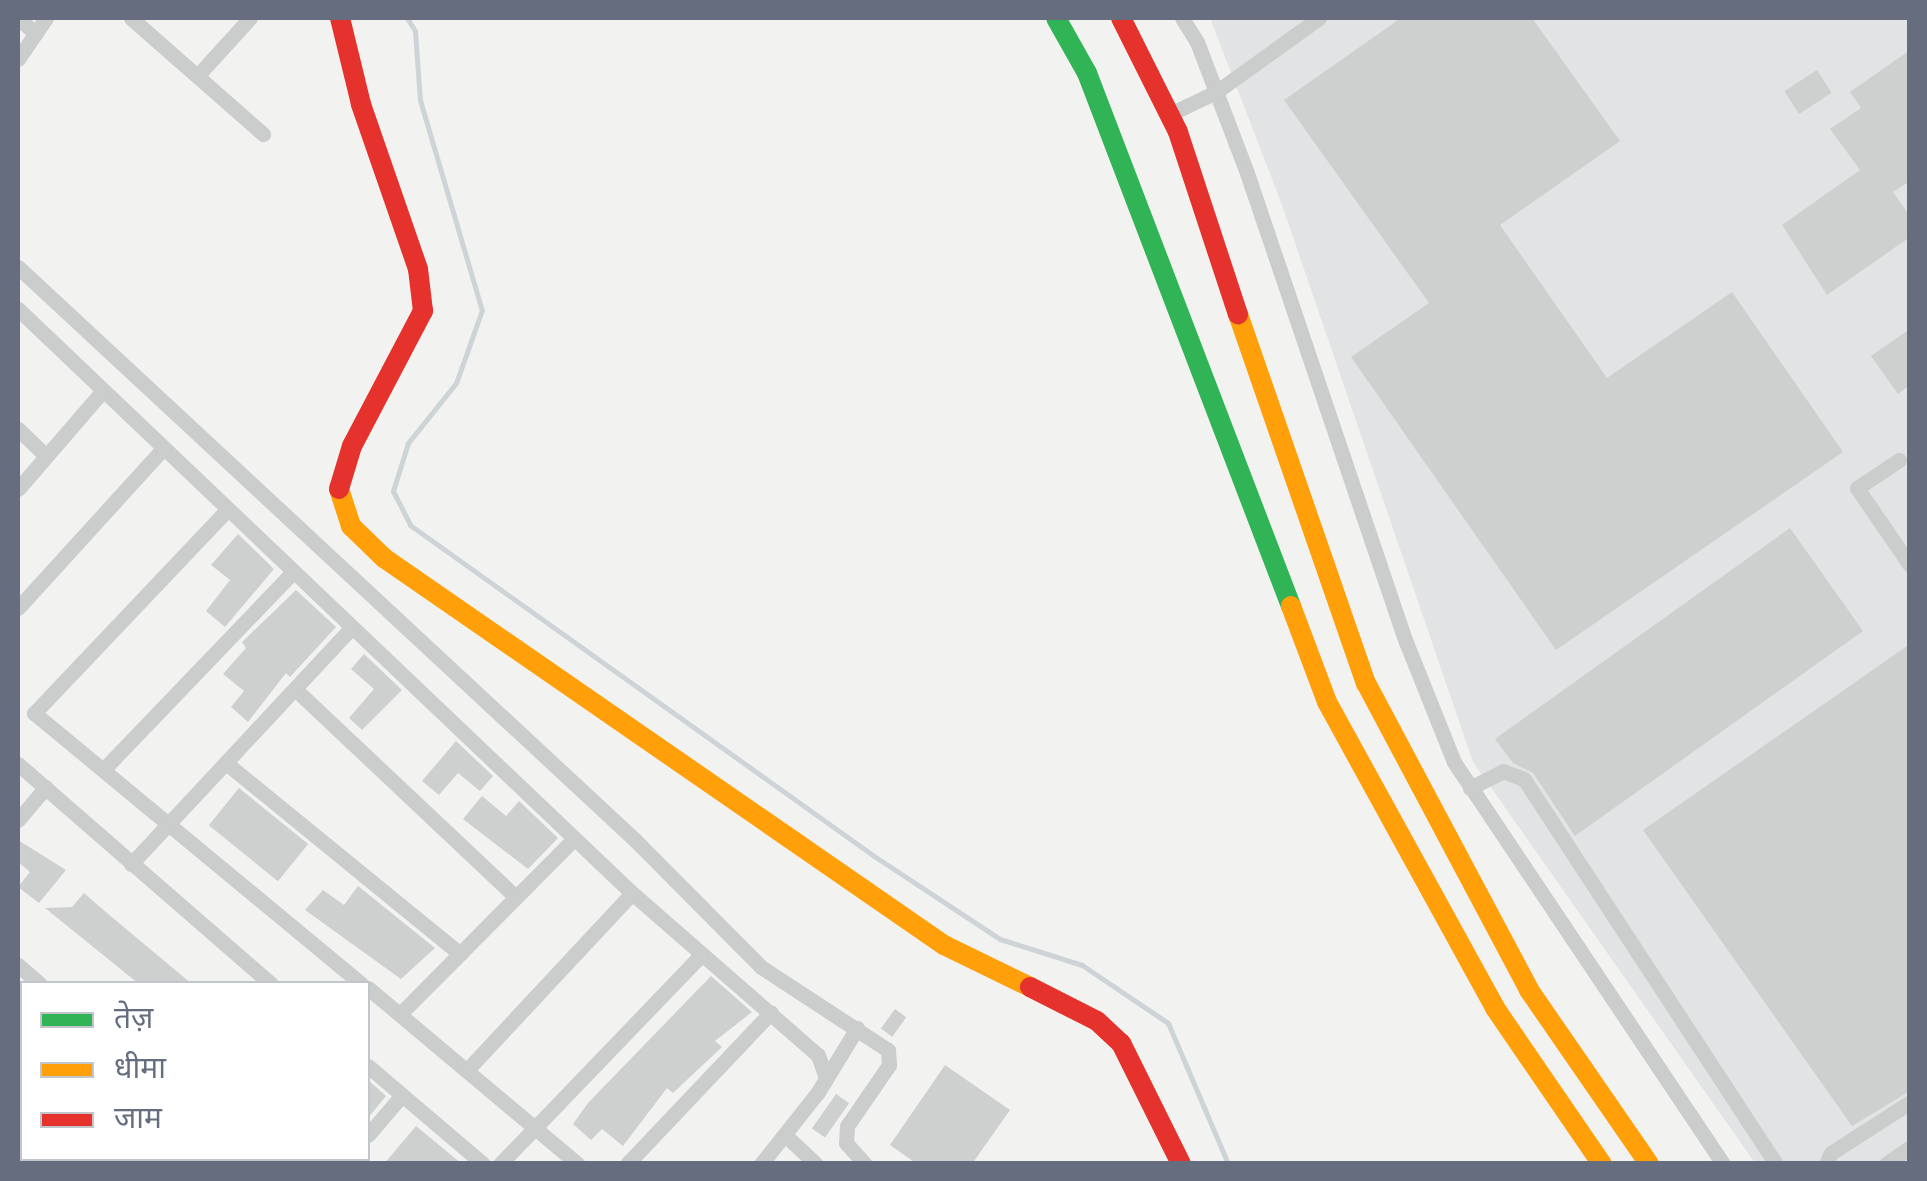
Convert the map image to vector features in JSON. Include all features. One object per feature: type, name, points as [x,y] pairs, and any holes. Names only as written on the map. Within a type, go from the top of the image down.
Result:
[{"type":"main road","points":[[340,18],[361,104],[418,270],[423,311],[352,446],[339,489],[351,526],[384,558],[554,680],[944,945],[1097,1021],[1122,1044],[1181,1164]]},
{"type":"main road","points":[[1056,18],[1087,73],[1327,702],[1495,1008],[1602,1164]]},
{"type":"main road","points":[[1122,18],[1170,114],[1334,606],[1366,683],[1528,990],[1649,1164]]},
{"type":"street","points":[[18,18],[34,34]]},
{"type":"street","points":[[18,59],[46,18]]},
{"type":"street","points":[[132,18],[263,134]]},
{"type":"street","points":[[199,74],[250,18]]},
{"type":"street","points":[[1182,18],[1216,92],[1406,642],[1470,788],[1723,1164]]},
{"type":"street","points":[[1170,114],[1216,92],[1319,18]]},
{"type":"street","points":[[18,266],[635,840],[760,967],[888,1050],[889,1066],[847,1126],[846,1143],[865,1164]]},
{"type":"street","points":[[18,309],[101,393],[632,894],[818,1055],[825,1075]]},
{"type":"street","points":[[18,488],[101,393]]},
{"type":"street","points":[[18,429],[45,455]]},
{"type":"street","points":[[18,608],[162,450]]},
{"type":"street","points":[[1899,460],[1857,488],[1910,565]]},
{"type":"street","points":[[226,511],[34,713],[359,981]]},
{"type":"street","points":[[103,770],[292,573]]},
{"type":"street","points":[[131,864],[351,628]]},
{"type":"street","points":[[295,689],[516,897]]},
{"type":"street","points":[[226,763],[460,954]]},
{"type":"street","points":[[18,764],[268,981]]},
{"type":"street","points":[[1470,788],[1503,771],[1524,779],[1776,1164]]},
{"type":"street","points":[[18,820],[46,787]]},
{"type":"street","points":[[400,1014],[574,839]]},
{"type":"street","points":[[467,1070],[632,894]]},
{"type":"street","points":[[500,1164],[702,954]]},
{"type":"street","points":[[18,964],[37,981]]},
{"type":"street","points":[[370,990],[578,1164]]},
{"type":"street","points":[[628,1164],[772,1012]]},
{"type":"street","points":[[761,1164],[856,1028]]},
{"type":"street","points":[[370,1068],[483,1164]]},
{"type":"street","points":[[370,1133],[402,1095]]},
{"type":"street","points":[[1826,1164],[1831,1153],[1910,1102]]},
{"type":"street","points":[[784,1135],[816,1164]]},
{"type":"street","points":[[1886,1164],[1910,1146]]},
{"type":"shaded area","points":[[1210,18],[1909,18],[1909,1163],[1755,1163],[1473,762],[1282,205]]},
{"type":"building","points":[[1401,18],[1532,18],[1620,141],[1500,225],[1607,378],[1732,292],[1843,452],[1556,650],[1351,357],[1429,303],[1284,100]]},
{"type":"building","points":[[1910,50],[1910,181],[1893,192],[1910,216],[1910,237],[1827,295],[1782,225],[1860,170],[1830,129],[1861,108],[1850,92]]},
{"type":"building","points":[[1817,70],[1832,93],[1799,114],[1784,91]]},
{"type":"building","points":[[1910,329],[1910,385],[1898,394],[1871,356]]},
{"type":"building","points":[[1790,528],[1863,631],[1575,836],[1533,773],[1513,763],[1495,739]]},
{"type":"building","points":[[238,534],[274,569],[225,627],[206,611],[230,580],[211,565]]},
{"type":"building","points":[[296,590],[336,627],[290,677],[286,673],[248,722],[231,707],[244,691],[223,674],[246,648],[242,642]]},
{"type":"building","points":[[1910,644],[1910,1091],[1852,1126],[1643,830]]},
{"type":"building","points":[[364,654],[402,690],[362,730],[349,718],[374,689],[351,669]]},
{"type":"building","points":[[456,741],[493,776],[480,791],[458,773],[439,795],[422,781]]},
{"type":"building","points":[[239,788],[308,844],[278,881],[209,825]]},
{"type":"building","points":[[482,796],[506,816],[519,801],[558,838],[528,869],[463,819]]},
{"type":"building","points":[[18,840],[66,870],[39,903],[18,887],[30,872],[18,862]]},
{"type":"building","points":[[358,886],[435,948],[401,979],[305,910],[323,890],[344,905]]},
{"type":"building","points":[[84,893],[188,981],[135,981],[45,908],[72,907]]},
{"type":"building","points":[[711,976],[752,1012],[715,1041],[722,1047],[673,1093],[667,1088],[623,1146],[602,1129],[591,1140],[573,1124],[588,1103]]},
{"type":"building","points":[[895,1009],[906,1017],[892,1037],[881,1028]]},
{"type":"building","points":[[945,1065],[1010,1110],[972,1164],[917,1164],[890,1145]]},
{"type":"building","points":[[370,1082],[386,1096],[370,1116]]},
{"type":"building","points":[[836,1094],[849,1103],[825,1138],[812,1128]]},
{"type":"building","points":[[416,1126],[462,1164],[384,1164]]},
{"type":"waterway","points":[[407,18],[415,31],[420,100],[482,310],[456,383],[408,443],[393,491],[410,525],[874,856],[1000,939],[1082,965],[1168,1023],[1228,1164]]},
{"type":"traffic: fast","points":[[1056,18],[1087,73],[1291,606]]},
{"type":"traffic: slow","points":[[1238,314],[1366,683],[1529,990],[1649,1164]]},
{"type":"traffic: slow","points":[[339,489],[351,526],[384,558],[944,945],[1030,987]]},
{"type":"traffic: slow","points":[[1291,606],[1327,702],[1495,1008],[1602,1164]]},
{"type":"traffic: jam","points":[[339,489],[352,446],[423,311],[418,269],[361,104],[340,18]]},
{"type":"traffic: jam","points":[[1121,18],[1178,132],[1238,314]]},
{"type":"traffic: jam","points":[[1030,987],[1097,1021],[1121,1043],[1181,1164]]}]
